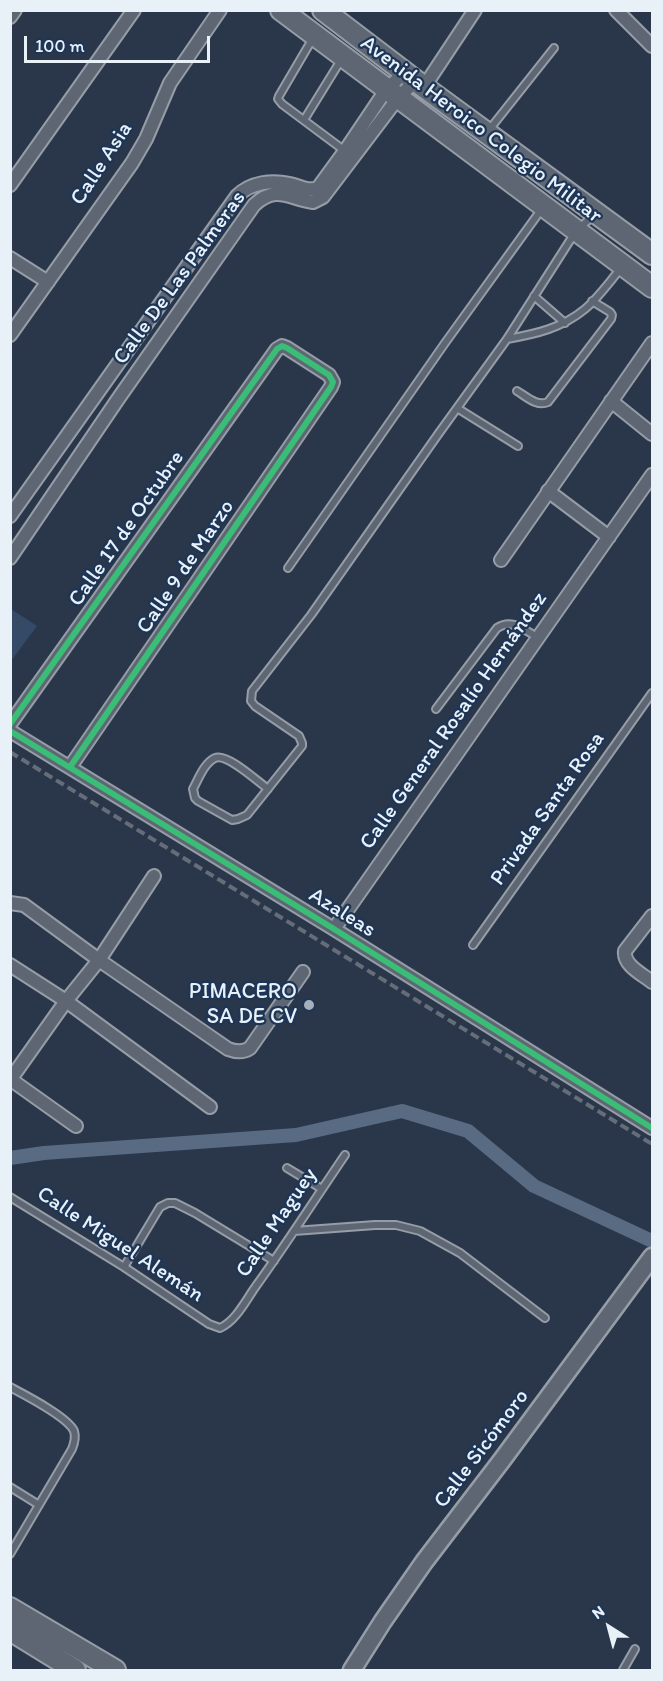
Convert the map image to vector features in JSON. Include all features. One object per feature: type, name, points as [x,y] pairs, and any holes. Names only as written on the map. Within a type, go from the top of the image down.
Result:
[{"type":"main road","name":"Avenida Heroico Colegio Militar","points":[[281,10],[652,287]]},
{"type":"main road","name":"Avenida Heroico Colegio Militar","points":[[323,10],[652,254]]},
{"type":"main road","points":[[10,1608],[115,1671]]},
{"type":"main road","points":[[10,1630],[75,1671]]},
{"type":"street","points":[[10,17],[15,10]]},
{"type":"street","points":[[10,185],[134,10]]},
{"type":"street","name":"Calle Asia","points":[[10,335],[132,163],[146,139],[170,83],[220,10]]},
{"type":"street","name":"Calle De Las Palmeras","points":[[10,516],[237,196],[252,185],[272,182],[315,190],[323,183],[345,151],[392,94],[415,80],[476,10]]},
{"type":"street","points":[[616,10],[652,46]]},
{"type":"street","name":"Calle De Las Palmeras","points":[[10,558],[254,205],[261,198],[269,195],[293,196],[310,202],[323,197],[392,94]]},
{"type":"street","points":[[261,184],[269,195]]},
{"type":"street","points":[[10,258],[48,282]]},
{"type":"street","points":[[501,560],[652,343]]},
{"type":"street","name":"Calle 9 de Marzo","points":[[70,767],[331,387],[333,382],[329,375],[287,348],[282,346],[273,355]]},
{"type":"street","name":"Calle 17 de Octubre","points":[[10,724],[273,355]]},
{"type":"street","points":[[101,388],[118,399]]},
{"type":"street","points":[[611,401],[652,434]]},
{"type":"street","name":"Calle General Rosalío Hernández","points":[[334,930],[652,475]]},
{"type":"street","points":[[548,491],[609,537]]},
{"type":"street","name":"Azaleas","points":[[10,731],[652,1128]]},
{"type":"street","points":[[76,1126],[11,1080],[66,1001],[99,960],[154,876]]},
{"type":"street","points":[[10,903],[24,905],[99,960],[235,1052],[242,1052],[250,1047],[303,972]]},
{"type":"street","points":[[652,916],[625,951],[626,960],[652,981]]},
{"type":"street","points":[[10,966],[66,1001],[210,1107]]},
{"type":"street","name":"Calle Sicómoro","points":[[352,1671],[424,1562],[502,1461],[652,1257]]},
{"type":"lane","points":[[315,35],[278,99],[345,151]]},
{"type":"lane","points":[[487,133],[554,48]]},
{"type":"lane","points":[[304,120],[343,58]]},
{"type":"lane","points":[[288,568],[543,207]]},
{"type":"lane","points":[[268,789],[227,759],[219,757],[210,761],[193,789],[198,801],[232,820],[238,819],[247,815],[268,789],[302,746],[299,736],[255,706],[251,701],[252,691],[311,615],[507,339],[576,231],[597,213]]},
{"type":"lane","points":[[507,339],[535,334],[565,323],[586,308],[624,266]]},
{"type":"lane","points":[[534,296],[565,323]]},
{"type":"lane","points":[[517,391],[539,404],[548,402],[611,319],[610,312],[592,301]]},
{"type":"lane","points":[[457,408],[518,446]]},
{"type":"lane","points":[[436,709],[497,628],[505,623],[512,623],[538,638]]},
{"type":"lane","name":"Privada Santa Rosa","points":[[473,945],[652,693]]},
{"type":"lane","name":"Calle Maguey","points":[[210,1324],[220,1328],[230,1322],[345,1155]]},
{"type":"lane","points":[[287,1167],[322,1189]]},
{"type":"lane","name":"Calle Miguel Alemán","points":[[10,1197],[124,1267],[210,1324]]},
{"type":"lane","points":[[124,1267],[160,1207],[168,1203],[175,1203],[195,1213],[274,1261]]},
{"type":"lane","points":[[294,1231],[375,1225],[396,1225],[420,1231],[460,1253],[545,1318]]},
{"type":"lane","points":[[10,1387],[65,1420],[75,1435],[72,1449],[10,1554]]},
{"type":"lane","points":[[10,1487],[39,1505]]},
{"type":"lane","points":[[623,1671],[636,1649]]},
{"type":"shaded area","points":[[11,609],[37,626],[11,661]]},
{"type":"waterway","points":[[10,1158],[44,1153],[296,1135],[402,1111],[468,1131],[534,1186],[652,1241]]},
{"type":"railway","points":[[10,752],[652,1144]]},
{"type":"cycle path","points":[[10,724],[277,349],[282,346],[287,348],[329,375],[333,382],[331,387],[70,767]]},
{"type":"cycle path","points":[[10,731],[334,929],[652,1128]]},
{"type":"place","name":"PIMACERO SA DE CV","points":[[309,1005]]}]
